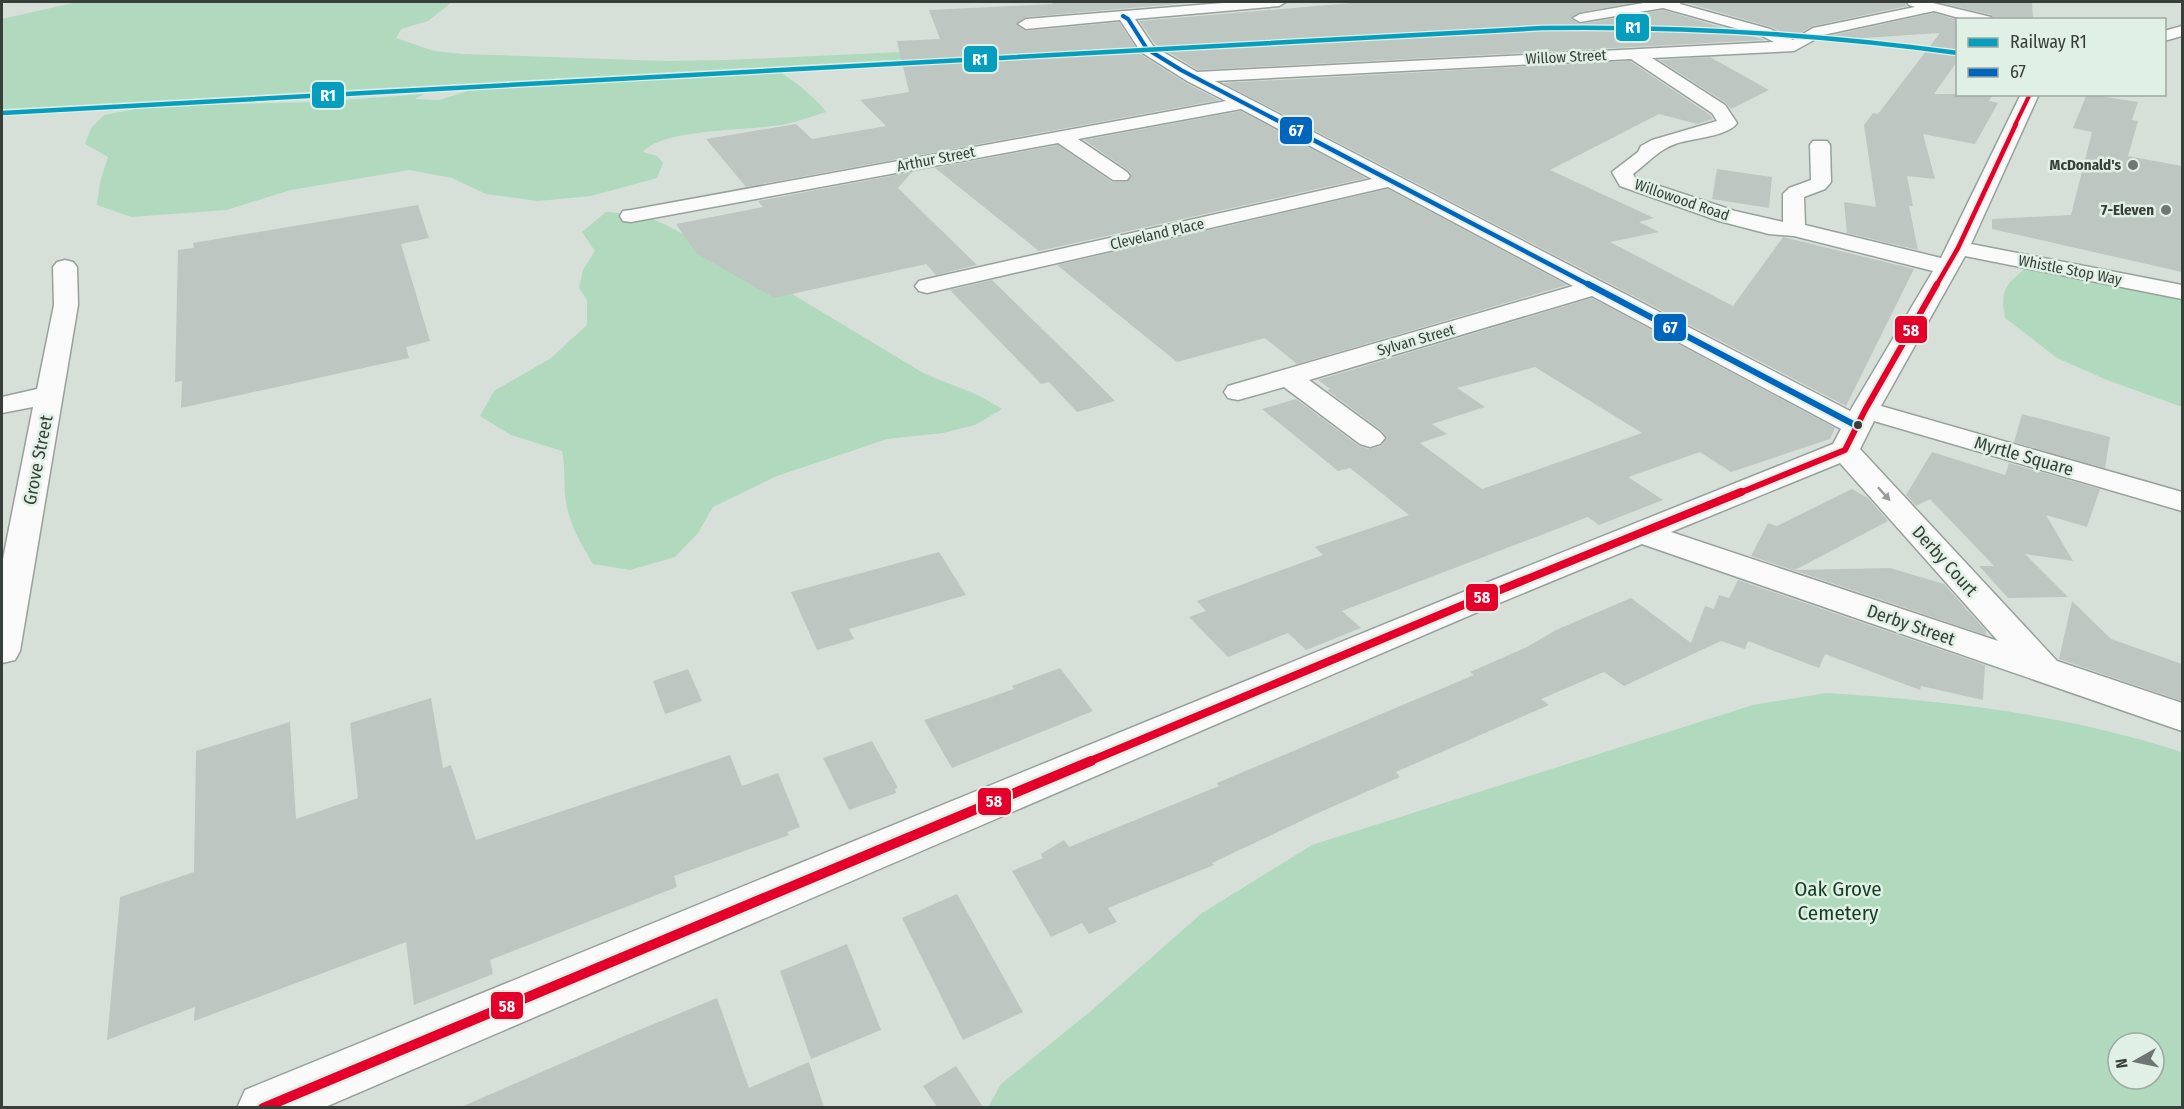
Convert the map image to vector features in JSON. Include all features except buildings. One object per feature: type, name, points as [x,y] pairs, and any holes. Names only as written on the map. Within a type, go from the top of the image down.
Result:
[{"type":"street","points":[[1026,24],[1279,2]]},
{"type":"street","points":[[1580,18],[1665,2],[1765,32],[1794,46]]},
{"type":"street","points":[[1914,2],[1978,18]]},
{"type":"street","name":"Willow Street","points":[[1193,77],[1794,46],[1818,31],[1934,7]]},
{"type":"street","points":[[1123,16],[1128,19],[1147,49],[1193,77],[1856,429]]},
{"type":"street","points":[[2166,36],[2182,32]]},
{"type":"street","name":"Willowood Road","points":[[1634,54],[1719,109],[1728,123],[1718,128],[1662,140],[1648,150],[1647,155],[1629,165],[1622,172],[1627,182],[1727,216],[1769,227],[1794,229],[1953,258]]},
{"type":"street","points":[[263,1107],[1468,603],[1641,533],[1856,429],[1953,258],[2029,96]]},
{"type":"street","name":"Arthur Street","points":[[631,216],[1242,103]]},
{"type":"street","points":[[1061,136],[1120,176]]},
{"type":"street","points":[[1794,229],[1793,194],[1800,190],[1814,188],[1821,182],[1820,145]]},
{"type":"street","name":"Cleveland Place","points":[[927,286],[1388,181]]},
{"type":"street","name":"Whistle Stop Way","points":[[1953,258],[2182,291]]},
{"type":"street","name":"Grove Street","points":[[2,651],[15,506],[50,395],[66,305],[65,267]]},
{"type":"street","name":"Sylvan Street","points":[[1239,393],[1593,288]]},
{"type":"street","points":[[1289,378],[1370,438]]},
{"type":"street","points":[[2,405],[50,395]]},
{"type":"street","name":"Myrtle Square","points":[[1856,429],[2182,502]]},
{"type":"street","name":"Derby Court","points":[[1856,429],[2045,671]]},
{"type":"street","name":"Derby Street","points":[[1641,533],[2182,717]]},
{"type":"green space","points":[[77,2],[452,2],[428,21],[401,29],[396,38],[434,51],[464,54],[666,61],[901,52],[1018,53],[2,109],[2,19]]},
{"type":"green space","points":[[773,68],[802,88],[826,112],[786,124],[669,138],[653,144],[643,152],[657,156],[663,163],[657,178],[591,196],[538,201],[486,194],[452,178],[409,170],[291,190],[226,210],[131,217],[97,205],[100,182],[108,157],[85,144],[91,128],[104,115],[151,106],[317,102],[424,94],[415,99],[439,100],[468,91],[626,76],[705,74]]},
{"type":"green space","points":[[606,212],[644,215],[668,226],[767,279],[925,374],[978,395],[1002,409],[975,425],[943,433],[887,439],[777,476],[713,507],[698,533],[675,557],[630,570],[593,564],[568,513],[562,451],[511,435],[480,416],[494,391],[551,358],[587,325],[587,300],[579,288],[583,270],[595,251],[582,232]]},
{"type":"green space","points":[[2026,268],[2182,294],[2182,407],[2107,380],[2057,358],[2005,318],[2003,301],[2006,289],[2013,279]]},
{"type":"green space","name":"Oak Grove Cemetery","points":[[1826,693],[1917,700],[2006,711],[2094,728],[2182,752],[2182,1107],[988,1107],[1001,1084],[1092,1010],[1202,913],[1312,845],[1753,705]]},
{"type":"rail line","name":"R1","points":[[2,113],[1542,28],[1698,29],[1802,35],[1956,53]]},
{"type":"transit line","name":"67","points":[[1123,16],[1128,19],[1147,49],[1181,70],[1857,426]]},
{"type":"transit line","name":"58","points":[[263,1108],[1468,603],[1845,450],[1865,410],[1958,248],[2029,96]]},
{"type":"place","name":"McDonald's","points":[[2133,165]]},
{"type":"place","name":"7-Eleven","points":[[2166,210]]}]
